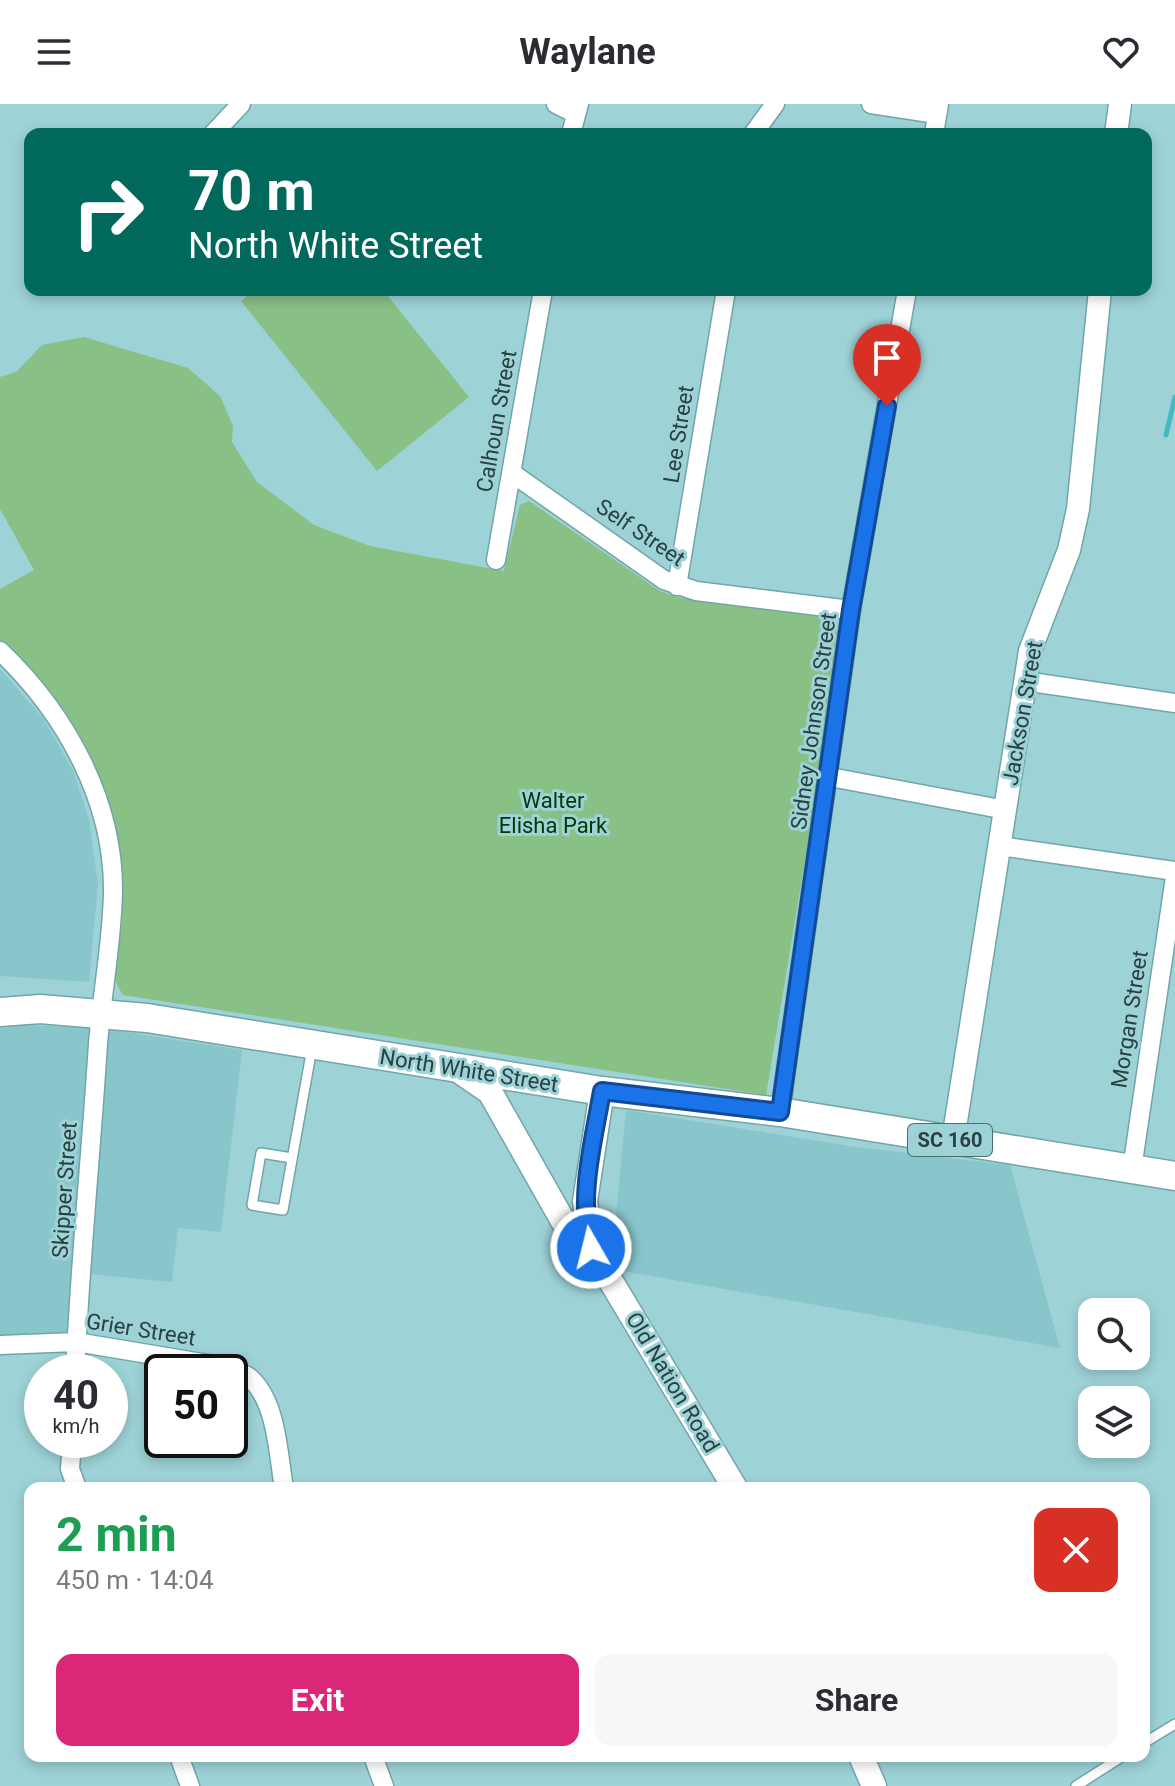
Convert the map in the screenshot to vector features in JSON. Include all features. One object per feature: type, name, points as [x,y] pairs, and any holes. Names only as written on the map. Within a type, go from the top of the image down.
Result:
[{"type":"main road","name":"North White Street","points":[[0,1012],[40,1009],[101,1012],[602,1091],[780,1112],[1175,1176]]},
{"type":"main road","points":[[455,1067],[490,1092],[567,1228],[591,1248]]},
{"type":"main road","name":"Old Nation Road","points":[[602,1091],[585,1201],[585,1227],[591,1248],[731,1482]]},
{"type":"main road","points":[[864,1762],[874,1786]]},
{"type":"street","points":[[219,128],[241,104]]},
{"type":"street","points":[[556,104],[577,109]]},
{"type":"street","points":[[757,128],[775,104]]},
{"type":"street","points":[[871,104],[938,109]]},
{"type":"street","points":[[1117,128],[1120,104]]},
{"type":"street","name":"Calhoun Street","points":[[496,560],[542,296]]},
{"type":"street","name":"Lee Street","points":[[677,586],[725,296]]},
{"type":"street","name":"Sidney Johnson Street","points":[[780,1112],[830,777],[851,610],[906,296]]},
{"type":"street","name":"Jackson Street","points":[[953,1140],[1024,681],[1042,613],[1069,550],[1078,509],[1099,296]]},
{"type":"street","name":"Self Street","points":[[512,473],[677,586],[851,610]]},
{"type":"street","name":"Skipper Street","points":[[0,651],[37,688],[85,766],[104,824],[113,888],[76,1354]]},
{"type":"street","points":[[1024,681],[1175,703]]},
{"type":"street","points":[[830,777],[1006,810]]},
{"type":"street","points":[[1000,846],[1175,874]]},
{"type":"street","name":"Morgan Street","points":[[1132,1169],[1175,874]]},
{"type":"street","name":"Grier Street","points":[[0,1345],[76,1342],[226,1367],[248,1376],[261,1392],[270,1414],[283,1482]]},
{"type":"street","points":[[71,1458],[70,1469],[75,1482]]},
{"type":"street","points":[[181,1762],[190,1786]]},
{"type":"street","points":[[375,1762],[384,1786]]},
{"type":"lane","points":[[292,1158],[261,1153],[252,1205],[283,1210],[313,1044]]},
{"type":"lane","points":[[1150,1739],[1175,1724]]},
{"type":"lane","points":[[1076,1786],[1114,1762]]},
{"type":"shaded area","points":[[0,669],[43,718],[73,771],[89,819],[98,884],[89,982],[0,976]]},
{"type":"shaded area","points":[[23,1025],[99,1028],[242,1050],[221,1232],[178,1228],[172,1282],[79,1273],[73,1338],[0,1340],[0,1029]]},
{"type":"shaded area","points":[[626,1110],[856,1147],[1010,1165],[1060,1348],[611,1269]]},
{"type":"green space","points":[[247,296],[388,296],[469,397],[377,471],[241,301]]},
{"type":"green space","name":"Walter Elisha Park","points":[[84,337],[188,368],[220,396],[233,426],[232,442],[257,482],[314,525],[370,546],[504,571],[520,505],[529,501],[660,591],[681,598],[822,613],[832,623],[841,644],[766,1095],[123,995],[117,985],[110,952],[116,892],[88,767],[0,647],[0,589],[34,570],[0,509],[0,377],[16,372],[42,345]]},
{"type":"waterway","points":[[1166,435],[1175,397]]},
{"type":"route","points":[[591,1248],[585,1227],[585,1201],[602,1091],[780,1112],[830,777],[851,610],[887,406]]}]
